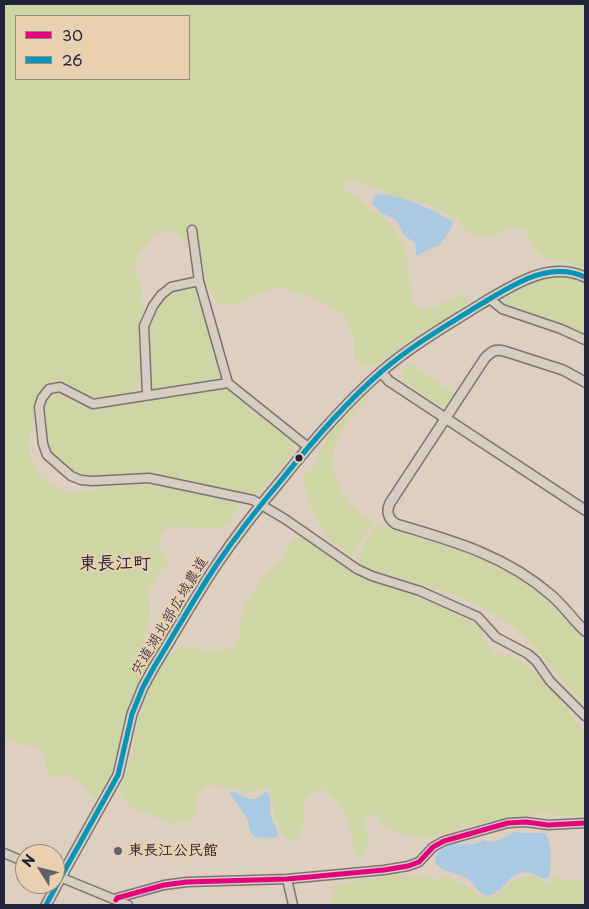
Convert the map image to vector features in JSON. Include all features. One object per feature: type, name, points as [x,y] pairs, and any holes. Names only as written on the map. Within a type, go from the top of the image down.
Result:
[{"type":"street","points":[[192,230],[199,281],[228,383],[308,447]]},
{"type":"street","name":"宍道湖北部広域農道","points":[[65,864],[118,775],[123,762],[132,714],[143,687],[216,565],[308,447],[381,372],[426,339],[490,299],[535,275],[547,272],[569,271],[585,277]]},
{"type":"street","points":[[147,395],[144,326],[153,306],[161,294],[171,287],[199,281]]},
{"type":"street","points":[[490,299],[502,309],[561,329],[585,340]]},
{"type":"street","points":[[585,382],[562,370],[497,350],[491,352],[389,506],[388,512],[390,518],[396,524],[472,548],[509,565],[551,595],[585,631]]},
{"type":"street","points":[[381,372],[389,381],[585,510]]},
{"type":"street","points":[[228,383],[93,404],[60,387],[49,389],[42,398],[39,407],[43,444],[47,455],[71,476],[81,480],[149,478],[253,500],[285,519],[357,569],[372,576],[420,591],[478,617],[496,637],[528,654],[536,661],[550,681],[585,716]]},
{"type":"street","points":[[116,900],[155,888],[187,882],[287,879],[384,870],[419,862],[438,844],[468,833],[508,823],[526,822],[548,825],[585,823]]},
{"type":"street","points":[[65,879],[128,905]]},
{"type":"street","points":[[287,879],[293,905]]},
{"type":"green space","points":[[4,4],[573,4],[583,6],[585,9],[585,269],[543,256],[531,243],[525,230],[511,228],[489,236],[475,235],[461,227],[458,219],[431,205],[390,195],[382,189],[346,179],[343,183],[345,189],[380,216],[398,235],[406,253],[412,294],[415,303],[421,310],[432,308],[461,295],[467,298],[467,304],[446,319],[422,332],[376,365],[363,367],[354,358],[354,337],[343,314],[317,299],[277,287],[232,306],[219,303],[210,292],[196,248],[177,233],[168,230],[153,237],[137,256],[136,272],[142,291],[143,308],[140,323],[139,380],[134,390],[117,396],[98,398],[80,392],[61,380],[48,383],[37,400],[29,443],[30,457],[36,471],[50,484],[68,493],[148,482],[232,500],[240,505],[229,523],[219,528],[168,527],[160,536],[157,546],[166,555],[169,562],[167,567],[157,574],[147,594],[150,616],[142,638],[155,656],[137,685],[113,769],[96,800],[82,784],[74,779],[61,775],[52,777],[49,775],[46,768],[47,756],[37,748],[4,739]]},
{"type":"green space","points":[[559,274],[585,281],[585,337],[508,308],[504,299],[521,285]]},
{"type":"green space","points":[[192,286],[200,291],[223,374],[218,381],[156,391],[149,385],[147,354],[149,323],[153,309],[162,298],[174,290]]},
{"type":"green space","points":[[411,364],[457,395],[450,405],[439,405],[402,380],[403,369]]},
{"type":"green space","points":[[221,388],[231,390],[289,436],[294,443],[285,463],[264,488],[255,495],[251,496],[152,476],[81,477],[53,459],[44,442],[42,402],[49,392],[57,389],[99,406]]},
{"type":"green space","points":[[374,389],[346,423],[338,437],[334,451],[333,465],[341,491],[360,513],[373,522],[352,556],[330,539],[318,522],[306,492],[304,474],[315,466],[325,437]]},
{"type":"green space","points":[[376,524],[478,557],[510,572],[531,586],[560,613],[585,642],[585,704],[578,699],[523,635],[498,617],[463,599],[426,586],[368,570],[356,563],[356,558]]},
{"type":"green space","points":[[297,537],[309,540],[356,576],[406,592],[444,608],[479,626],[487,644],[495,653],[517,658],[536,672],[555,693],[585,734],[585,817],[540,814],[507,818],[472,825],[426,839],[400,833],[382,824],[376,816],[370,814],[365,819],[369,846],[363,857],[354,853],[352,833],[342,810],[323,789],[312,793],[306,799],[303,807],[302,830],[298,837],[290,842],[281,834],[275,819],[271,792],[266,788],[247,793],[238,789],[208,785],[199,794],[190,822],[169,823],[129,806],[120,791],[132,754],[139,717],[148,687],[163,661],[176,649],[190,647],[206,651],[235,648],[240,637],[239,625],[245,604],[260,579],[283,557],[292,541]]},
{"type":"green space","points":[[393,875],[418,877],[425,875],[436,880],[445,876],[459,881],[483,898],[495,896],[511,882],[526,876],[537,878],[544,883],[555,878],[585,880],[585,905],[331,905],[329,903],[337,884]]},
{"type":"water","points":[[378,194],[417,203],[453,222],[453,225],[440,245],[416,255],[415,243],[404,235],[397,221],[382,213],[372,204],[373,198]]},
{"type":"water","points":[[230,791],[251,799],[256,799],[265,792],[268,793],[270,814],[277,829],[277,836],[273,838],[254,837],[250,831],[247,818]]},
{"type":"water","points":[[514,832],[544,833],[547,837],[551,858],[550,874],[547,878],[543,879],[531,873],[522,872],[514,876],[497,892],[490,895],[483,894],[468,879],[445,870],[438,866],[436,862],[437,854],[445,847],[456,844],[473,844],[483,840],[493,842]]},
{"type":"transit line","name":"26","points":[[46,905],[118,775],[132,714],[154,667],[224,554],[315,439],[353,398],[404,353],[481,304],[518,283],[544,273],[571,273],[585,277]]},
{"type":"transit line","name":"30","points":[[116,900],[117,898],[164,885],[187,882],[287,879],[384,870],[419,862],[433,847],[444,841],[508,823],[526,822],[548,825],[585,823]]},
{"type":"place","name":"東長江公民館","points":[[118,851]]},
{"type":"district","name":"東長江町","points":[[115,564]]}]
